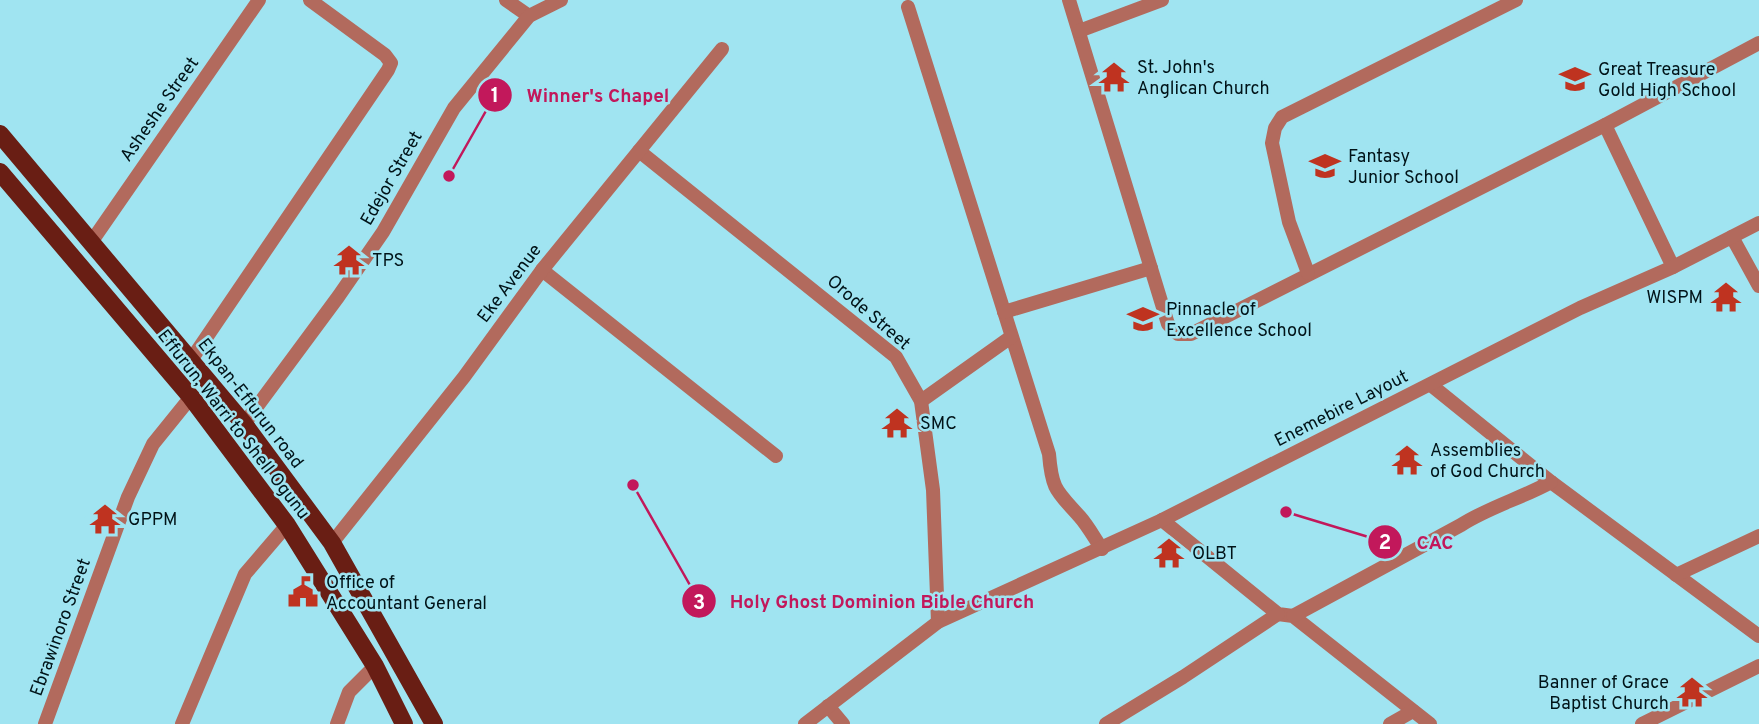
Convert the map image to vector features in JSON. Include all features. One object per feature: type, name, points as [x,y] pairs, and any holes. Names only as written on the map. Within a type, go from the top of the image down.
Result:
[{"type":"main road","name":"Ekpan-Effurun road","points":[[0,134],[244,424],[332,543],[434,724]]},
{"type":"main road","name":"Effurun, Warri to Shell Ogunu","points":[[0,172],[191,397],[287,525],[375,666],[404,724]]},
{"type":"street","name":"Asheshe Street","points":[[92,241],[259,0]]},
{"type":"street","points":[[191,360],[391,62],[310,0]]},
{"type":"street","points":[[506,0],[529,16]]},
{"type":"street","name":"Edejor Street","points":[[244,424],[383,232],[454,108],[529,16],[561,0]]},
{"type":"street","points":[[1069,0],[1168,324],[1178,334],[1191,334],[1605,125],[1759,43]]},
{"type":"street","points":[[1079,31],[1162,0]]},
{"type":"street","points":[[1308,273],[1289,222],[1272,143],[1275,128],[1282,117],[1516,0]]},
{"type":"street","points":[[908,7],[1049,454],[1051,477],[1061,499],[1081,518],[1102,549]]},
{"type":"street","name":"Eke Avenue","points":[[332,543],[464,377],[542,270],[722,49]]},
{"type":"street","points":[[1605,125],[1673,267]]},
{"type":"street","name":"Orode Street","points":[[639,150],[896,357],[921,401],[933,490],[938,622]]},
{"type":"street","name":"Enemebire Layout","points":[[805,724],[938,622],[1162,520],[1580,308],[1673,267],[1759,223]]},
{"type":"street","points":[[1732,237],[1759,286]]},
{"type":"street","points":[[1003,312],[1151,268]]},
{"type":"street","points":[[542,270],[775,456]]},
{"type":"street","points":[[921,401],[1011,337]]},
{"type":"street","points":[[1431,384],[1551,482],[1759,636]]},
{"type":"street","name":"Ebrawinoro Street","points":[[45,724],[128,497],[153,444],[191,397]]},
{"type":"street","points":[[1293,617],[1480,513],[1524,497],[1551,482]]},
{"type":"street","points":[[1162,520],[1278,614],[1293,617],[1430,724]]},
{"type":"street","points":[[183,724],[245,574],[287,525]]},
{"type":"street","points":[[1676,576],[1759,536]]},
{"type":"street","points":[[1106,724],[1278,614]]},
{"type":"street","points":[[337,724],[349,692],[375,666]]},
{"type":"street","points":[[1642,724],[1759,666]]},
{"type":"street","points":[[828,706],[843,724]]},
{"type":"street","points":[[1390,724],[1413,711]]},
{"type":"place","name":"St. John's Anglican Church","points":[[1114,77]]},
{"type":"place","name":"Great Treasure Gold High School","points":[[1575,79]]},
{"type":"place","name":"Fantasy Junior School","points":[[1325,166]]},
{"type":"place","name":"Winner's Chapel","points":[[449,176]]},
{"type":"place","name":"TPS","points":[[349,260]]},
{"type":"place","name":"WISPM","points":[[1726,297]]},
{"type":"place","name":"Pinnacle of Excellence School","points":[[1143,319]]},
{"type":"place","name":"SMC","points":[[897,423]]},
{"type":"place","name":"Assemblies of God Church","points":[[1407,460]]},
{"type":"place","name":"Holy Ghost Dominion Bible Church","points":[[633,485]]},
{"type":"place","name":"CAC","points":[[1286,512]]},
{"type":"place","name":"GPPM","points":[[105,519]]},
{"type":"place","name":"OLBT","points":[[1169,553]]},
{"type":"place","name":"Office of Accountant General","points":[[303,592]]},
{"type":"place","name":"Banner of Grace Baptist Church","points":[[1692,692]]}]
